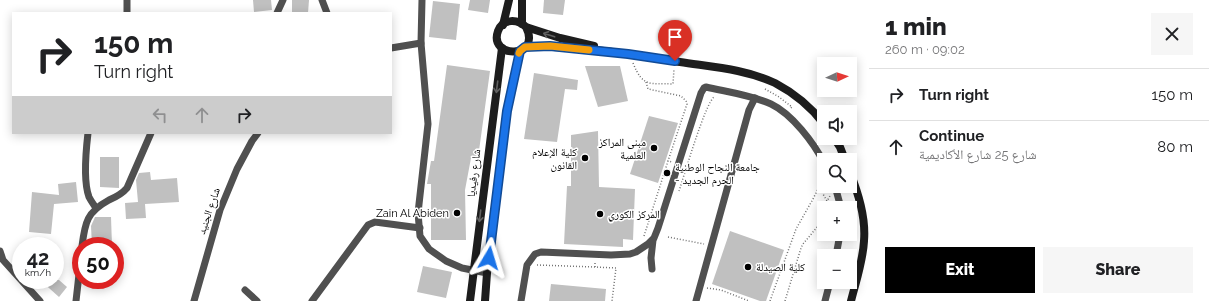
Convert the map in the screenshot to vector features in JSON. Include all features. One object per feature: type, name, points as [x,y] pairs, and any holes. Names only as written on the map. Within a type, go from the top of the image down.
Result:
[{"type":"main road","points":[[509,0],[503,25],[497,39],[502,48],[506,51],[511,52],[522,49],[550,46],[628,54],[737,71],[760,78],[787,90],[817,117]]},
{"type":"main road","points":[[485,301],[487,272],[507,111],[522,49],[529,38],[524,25],[522,0]]},
{"type":"main road","points":[[503,25],[507,22],[518,21],[524,25],[560,38],[628,54]]},
{"type":"main road","name":"شارع رفيديا","points":[[470,301],[502,48]]},
{"type":"main road","points":[[851,301],[864,241],[862,212],[857,193]]},
{"type":"street","points":[[127,0],[127,12]]},
{"type":"street","points":[[278,12],[283,0]]},
{"type":"street","points":[[322,0],[327,12]]},
{"type":"street","points":[[422,0],[421,43],[428,124],[418,213],[420,236],[429,249],[446,261],[462,268],[487,272]]},
{"type":"street","points":[[392,48],[421,43]]},
{"type":"street","points":[[652,269],[651,258],[654,238],[702,90],[706,87],[748,96],[772,104],[786,114],[798,127],[817,153]]},
{"type":"street","points":[[696,301],[749,110],[755,98]]},
{"type":"street","points":[[88,134],[86,152],[87,186],[89,196],[96,208]]},
{"type":"street","points":[[84,237],[86,224],[96,208],[123,193],[127,188],[151,134]]},
{"type":"street","name":"شارع الجنيد","points":[[194,301],[220,210],[237,169],[257,134]]},
{"type":"street","points":[[312,301],[368,225],[375,222],[420,228]]},
{"type":"street","points":[[520,301],[527,266],[535,254],[541,252],[611,255],[630,254],[642,249],[654,238]]},
{"type":"street","points":[[0,251],[3,260],[40,301]]},
{"type":"street","points":[[76,301],[77,289]]},
{"type":"street","points":[[825,301],[828,289]]},
{"type":"street","points":[[245,290],[257,301]]},
{"type":"path","points":[[646,82],[648,89],[681,96],[686,101],[668,161]]},
{"type":"path","points":[[678,196],[708,105],[711,99],[717,96]]},
{"type":"path","points":[[770,301],[796,229],[817,191]]},
{"type":"path","points":[[823,193],[827,201],[830,196],[833,196]]},
{"type":"path","points":[[785,301],[801,248],[817,227]]},
{"type":"path","points":[[668,237],[712,245]]},
{"type":"path","points":[[595,262],[595,267]]},
{"type":"path","points":[[535,267],[538,265],[616,268],[612,301]]},
{"type":"path","points":[[707,288],[721,290],[749,301]]},
{"type":"building","points":[[253,0],[271,0],[272,10],[254,12]]},
{"type":"building","points":[[292,0],[309,0],[308,12],[292,12]]},
{"type":"building","points":[[470,0],[490,0],[488,13],[468,10]]},
{"type":"building","points":[[544,0],[565,0],[563,15],[543,13]]},
{"type":"building","points":[[433,1],[460,4],[456,40],[429,37]]},
{"type":"building","points":[[447,65],[490,71],[478,158],[471,158],[465,190],[466,240],[431,240],[431,184],[427,184],[431,161],[434,161]]},
{"type":"building","points":[[585,66],[620,66],[628,101],[598,107]]},
{"type":"building","points":[[534,73],[578,80],[577,90],[565,89],[557,142],[524,139]]},
{"type":"building","name":"مبنى المراكز العلمية","points":[[649,116],[678,123],[658,183],[630,174]]},
{"type":"building","name":"المركز الكوري","points":[[598,131],[599,187],[635,189],[633,240],[623,239],[623,247],[564,244],[567,186],[571,186],[571,135]]},
{"type":"building","points":[[100,157],[119,157],[119,188],[100,187]]},
{"type":"building","points":[[150,172],[151,180],[177,178],[179,202],[145,204],[146,218],[126,219],[125,203],[138,202],[136,180],[139,173]]},
{"type":"building","points":[[76,182],[78,202],[54,204],[51,234],[29,232],[32,192],[59,195],[58,184]]},
{"type":"building","points":[[95,217],[111,217],[112,237],[92,237],[91,226]]},
{"type":"building","name":"كلية الصيدلة","points":[[730,231],[784,250],[766,301],[760,301],[712,284]]},
{"type":"building","points":[[423,266],[452,272],[446,298],[417,292]]},
{"type":"building","points":[[64,284],[67,287],[59,297],[50,289],[64,289]]},
{"type":"building","points":[[551,284],[606,289],[605,301],[549,301]]},
{"type":"slow traffic","points":[[519,53],[525,47],[550,46],[589,50]]},
{"type":"place","name":"مبنى المراكز العلمية","points":[[654,148]]},
{"type":"place","name":"كلية الإعلام القانون","points":[[585,158]]},
{"type":"place","name":"جامعة النجاح الوطنية - الحرم الجديد","points":[[667,173]]},
{"type":"place","name":"Zain Al Abiden","points":[[457,213]]},
{"type":"place","name":"المركز الكوري","points":[[600,214]]},
{"type":"place","name":"كلية الصيدلة","points":[[748,267]]},
{"type":"route","points":[[489,258],[507,111],[520,51],[525,47],[550,46],[628,54],[675,61]]}]
